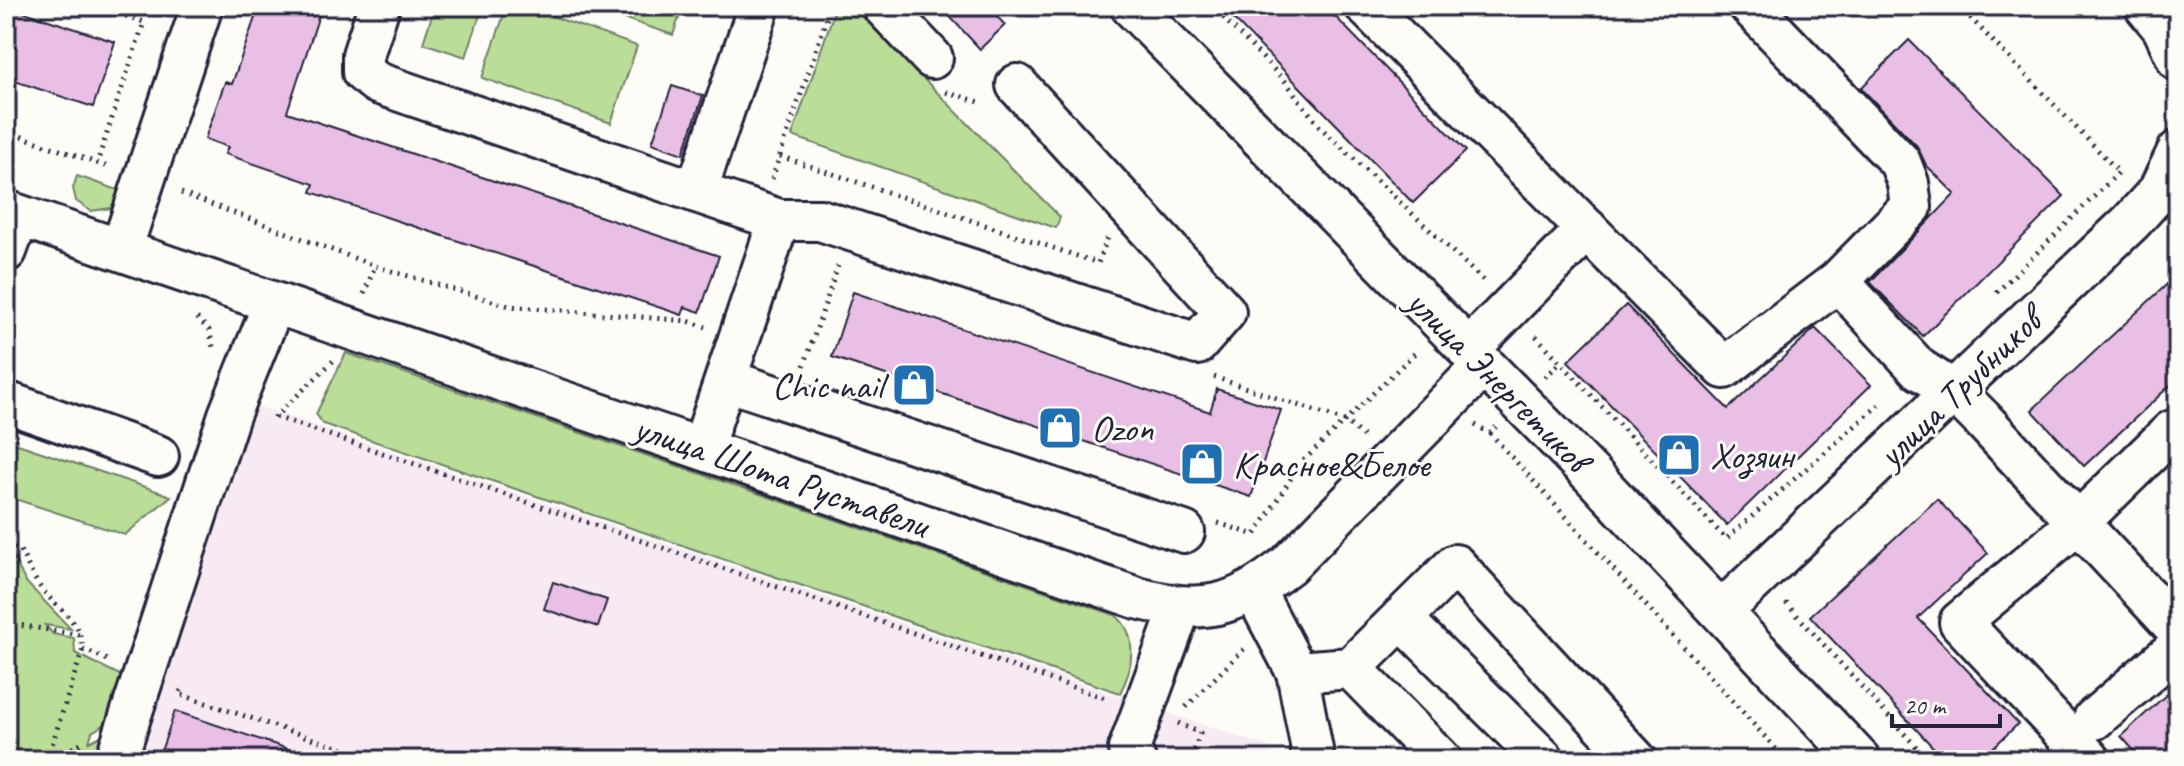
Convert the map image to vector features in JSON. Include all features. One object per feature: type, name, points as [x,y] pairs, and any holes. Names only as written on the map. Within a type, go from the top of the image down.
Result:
[{"type":"street","points":[[379,6],[363,55],[363,72],[377,83],[770,217],[820,220],[1197,344],[1225,312],[1004,99]]},
{"type":"street","points":[[696,192],[759,6]]},
{"type":"street","points":[[883,6],[935,74]]},
{"type":"street","name":"улица Энергетиков","points":[[1131,6],[1722,611],[1860,760]]},
{"type":"street","points":[[1366,6],[1724,368],[1838,281],[1911,207],[1908,183],[1900,162],[1750,6]]},
{"type":"street","points":[[2145,6],[2163,28],[2178,60]]},
{"type":"street","points":[[121,250],[199,7]]},
{"type":"street","name":"улица Трубников","points":[[1722,611],[1955,392],[2149,203],[2167,177],[2178,151]]},
{"type":"street","points":[[702,449],[740,338],[770,217]]},
{"type":"street","name":"улица Шота Руставели","points":[[10,226],[121,250],[1137,598],[1180,609],[1215,606],[1255,592],[1312,542],[1476,358],[1512,307],[1587,229]]},
{"type":"street","points":[[1838,281],[1919,369],[1955,392],[2178,630]]},
{"type":"street","points":[[116,760],[229,415],[274,303]]},
{"type":"street","points":[[726,380],[1197,526]]},
{"type":"street","points":[[6,402],[158,456]]},
{"type":"street","points":[[2090,760],[1960,622],[2078,523],[2172,431],[2178,437]]},
{"type":"street","points":[[1297,672],[1351,668],[1455,565],[1636,760]]},
{"type":"street","points":[[1255,592],[1297,672],[1314,760]]},
{"type":"street","points":[[1135,760],[1129,749],[1180,609]]},
{"type":"street","points":[[1401,618],[1544,760]]},
{"type":"street","points":[[2094,719],[2178,647]]},
{"type":"street","points":[[1351,668],[1441,760]]},
{"type":"path","points":[[95,6],[144,22],[97,163]]},
{"type":"path","points":[[770,217],[780,156],[831,6]]},
{"type":"path","points":[[1212,6],[1285,81],[1320,127],[1512,307],[1559,364],[1726,539],[1919,369]]},
{"type":"path","points":[[1959,6],[2119,172],[1986,303]]},
{"type":"path","points":[[935,74],[981,102],[1004,99]]},
{"type":"path","points":[[6,131],[375,266],[509,306],[688,321],[740,338]]},
{"type":"path","points":[[780,156],[1098,263],[1109,234]]},
{"type":"path","points":[[792,401],[842,252]]},
{"type":"path","points":[[229,415],[262,428],[342,352],[375,266]]},
{"type":"path","points":[[188,309],[209,330],[215,355]]},
{"type":"path","points":[[1197,526],[1255,535],[1300,464],[1420,348]]},
{"type":"path","points":[[276,417],[1142,710]]},
{"type":"path","points":[[1490,433],[1786,760]]},
{"type":"path","points":[[6,548],[19,548],[41,588],[67,611],[82,635],[83,649],[47,760]]},
{"type":"path","points":[[1783,600],[1928,760]]},
{"type":"path","points":[[6,623],[82,635]]},
{"type":"path","points":[[183,682],[179,694],[376,760]]},
{"type":"shaded area","points":[[251,404],[1275,749],[1268,760],[134,760]]},
{"type":"green space","points":[[435,6],[483,6],[466,57],[423,43]]},
{"type":"green space","points":[[507,6],[523,6],[637,46],[611,123],[482,78]]},
{"type":"green space","points":[[587,6],[683,6],[673,35]]},
{"type":"green space","points":[[836,6],[852,6],[1060,217],[1056,228],[792,136]]},
{"type":"green space","points":[[77,176],[124,192],[111,208],[91,211],[76,201],[73,188]]},
{"type":"green space","points":[[346,353],[1115,615],[1128,631],[1131,641],[1125,683],[1120,693],[323,424],[316,414]]},
{"type":"green space","points":[[6,440],[171,496],[125,535],[6,496]]},
{"type":"green space","points":[[6,554],[13,556],[25,581],[71,629],[45,625],[53,634],[74,638],[75,653],[122,676],[107,723],[92,732],[89,742],[103,735],[95,760],[6,760]]},
{"type":"building","points":[[6,6],[115,42],[93,107],[6,78]]},
{"type":"building","points":[[259,6],[322,6],[287,112],[719,256],[700,312],[685,307],[682,315],[395,220],[311,192],[314,184],[225,154],[228,147],[205,139],[225,82],[232,84]]},
{"type":"building","points":[[940,6],[987,6],[1005,25],[980,49]]},
{"type":"building","points":[[1221,6],[1325,6],[1466,151],[1413,203]]},
{"type":"building","points":[[1909,40],[2064,196],[1923,336],[1870,282],[1955,194],[1926,165],[1917,146],[1861,88]]},
{"type":"building","points":[[672,86],[703,96],[683,154],[652,143]]},
{"type":"building","points":[[2178,274],[2178,378],[2084,466],[2032,410]]},
{"type":"building","points":[[853,292],[1210,412],[1217,389],[1281,410],[1251,497],[832,357]]},
{"type":"building","points":[[1626,305],[1728,409],[1815,328],[1871,385],[1727,525],[1568,361]]},
{"type":"building","points":[[1937,499],[1988,553],[1918,618],[2018,724],[1980,760],[1945,760],[1810,616]]},
{"type":"building","points":[[553,582],[607,600],[598,627],[544,609]]},
{"type":"building","points":[[2178,684],[2178,760],[2142,760],[2121,736]]},
{"type":"building","points":[[175,711],[306,755],[305,760],[158,760]]},
{"type":"place","name":"Chic nail","points":[[914,385]]},
{"type":"place","name":"Ozon","points":[[1060,428]]},
{"type":"place","name":"Хозяин","points":[[1679,455]]},
{"type":"place","name":"Красное&Белое","points":[[1202,464]]}]
